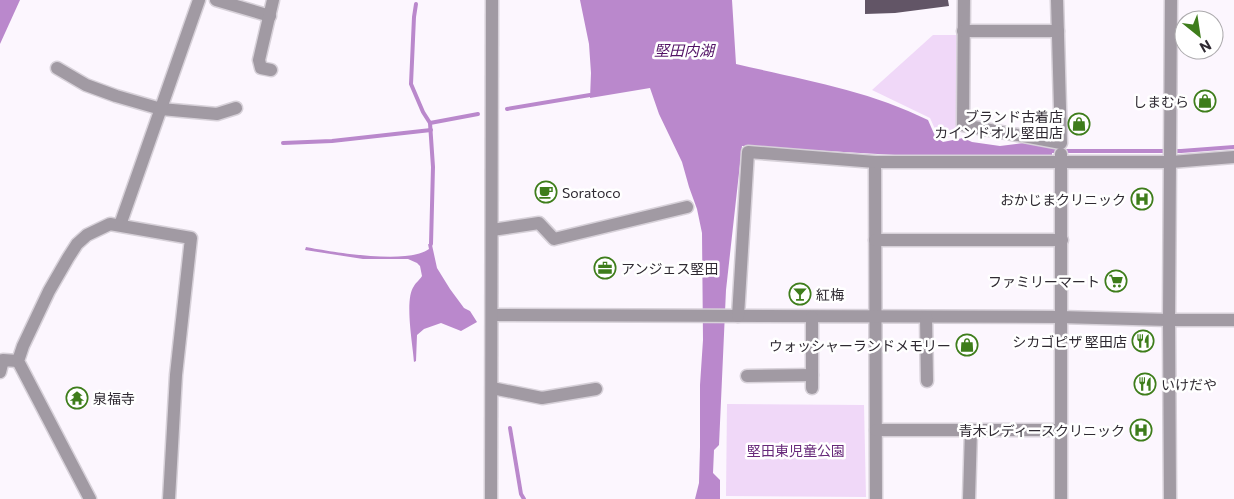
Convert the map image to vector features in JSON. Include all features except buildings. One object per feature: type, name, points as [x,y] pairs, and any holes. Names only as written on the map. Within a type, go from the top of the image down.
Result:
[{"type":"street","points":[[120,225],[199,0]]},
{"type":"street","points":[[216,0],[270,16]]},
{"type":"street","points":[[271,70],[261,68],[259,60],[273,0]]},
{"type":"street","points":[[491,499],[492,0]]},
{"type":"street","points":[[964,0],[963,125],[1061,143]]},
{"type":"street","points":[[1057,0],[1062,162],[1060,317],[1061,499]]},
{"type":"street","points":[[1170,499],[1171,0]]},
{"type":"street","points":[[963,31],[1058,31]]},
{"type":"street","points":[[57,68],[86,85],[161,109],[217,114],[236,108]]},
{"type":"street","points":[[732,316],[748,152],[875,162],[1171,162],[1234,157]]},
{"type":"street","points":[[875,162],[876,499]]},
{"type":"street","points":[[492,230],[539,223],[554,239],[688,207]]},
{"type":"street","points":[[90,499],[18,361],[23,346],[50,291],[77,244],[87,235],[110,224],[190,238],[176,375],[169,499]]},
{"type":"street","points":[[875,240],[1062,240]]},
{"type":"street","points":[[492,315],[1060,317],[1234,320]]},
{"type":"street","points":[[747,376],[812,381],[812,317]]},
{"type":"street","points":[[926,317],[927,381]]},
{"type":"street","points":[[1,363],[18,361]]},
{"type":"street","points":[[492,388],[542,398],[596,389]]},
{"type":"street","points":[[876,430],[1060,430]]},
{"type":"street","points":[[970,499],[971,430]]},
{"type":"green space","points":[[933,35],[957,35],[956,117],[958,134],[940,140],[930,118],[872,90]]},
{"type":"green space","name":"堅田東児童公園","points":[[727,404],[864,405],[866,497],[726,496]]},
{"type":"water","points":[[0,0],[20,0],[0,44]]},
{"type":"water","name":"堅田内湖","points":[[580,0],[732,0],[736,64],[834,86],[882,101],[928,120],[935,136],[943,142],[963,138],[972,142],[1000,146],[1023,143],[1052,148],[1052,156],[912,156],[742,146],[726,290],[719,445],[714,450],[713,473],[720,480],[720,499],[695,499],[699,483],[700,385],[703,340],[702,233],[697,209],[682,162],[659,114],[650,88],[590,98],[589,44]]},
{"type":"water","points":[[428,244],[432,245],[437,268],[450,289],[464,308],[470,311],[477,322],[461,331],[441,323],[424,329],[417,335],[416,361],[414,362],[409,311],[411,292],[422,276],[420,266],[408,259],[363,259],[305,250],[306,247],[333,252],[388,257],[419,254],[429,249]]},
{"type":"waterway","points":[[416,4],[411,84],[430,123]]},
{"type":"waterway","points":[[507,109],[590,95]]},
{"type":"waterway","points":[[431,244],[433,167],[430,123],[478,114]]},
{"type":"waterway","points":[[283,143],[332,141],[431,130]]},
{"type":"waterway","points":[[1049,151],[1181,151],[1234,147]]},
{"type":"waterway","points":[[510,428],[521,494],[524,499]]},
{"type":"place","name":"しまむら","points":[[1205,101]]},
{"type":"place","name":"ブランド古着店 カインドオル 堅田店","points":[[1079,124]]},
{"type":"place","name":"Soratoco","points":[[546,192]]},
{"type":"place","name":"おかじまクリニック","points":[[1142,199]]},
{"type":"place","name":"アンジェス堅田","points":[[605,268]]},
{"type":"place","name":"ファミリーマート","points":[[1116,281]]},
{"type":"place","name":"紅梅","points":[[800,294]]},
{"type":"place","name":"シカゴピザ 堅田店","points":[[1143,341]]},
{"type":"place","name":"ウォッシャーランドメモリー","points":[[967,345]]},
{"type":"place","name":"いけだや","points":[[1145,384]]},
{"type":"place","name":"泉福寺","points":[[77,398]]},
{"type":"place","name":"青木レディースクリニック","points":[[1141,430]]}]
